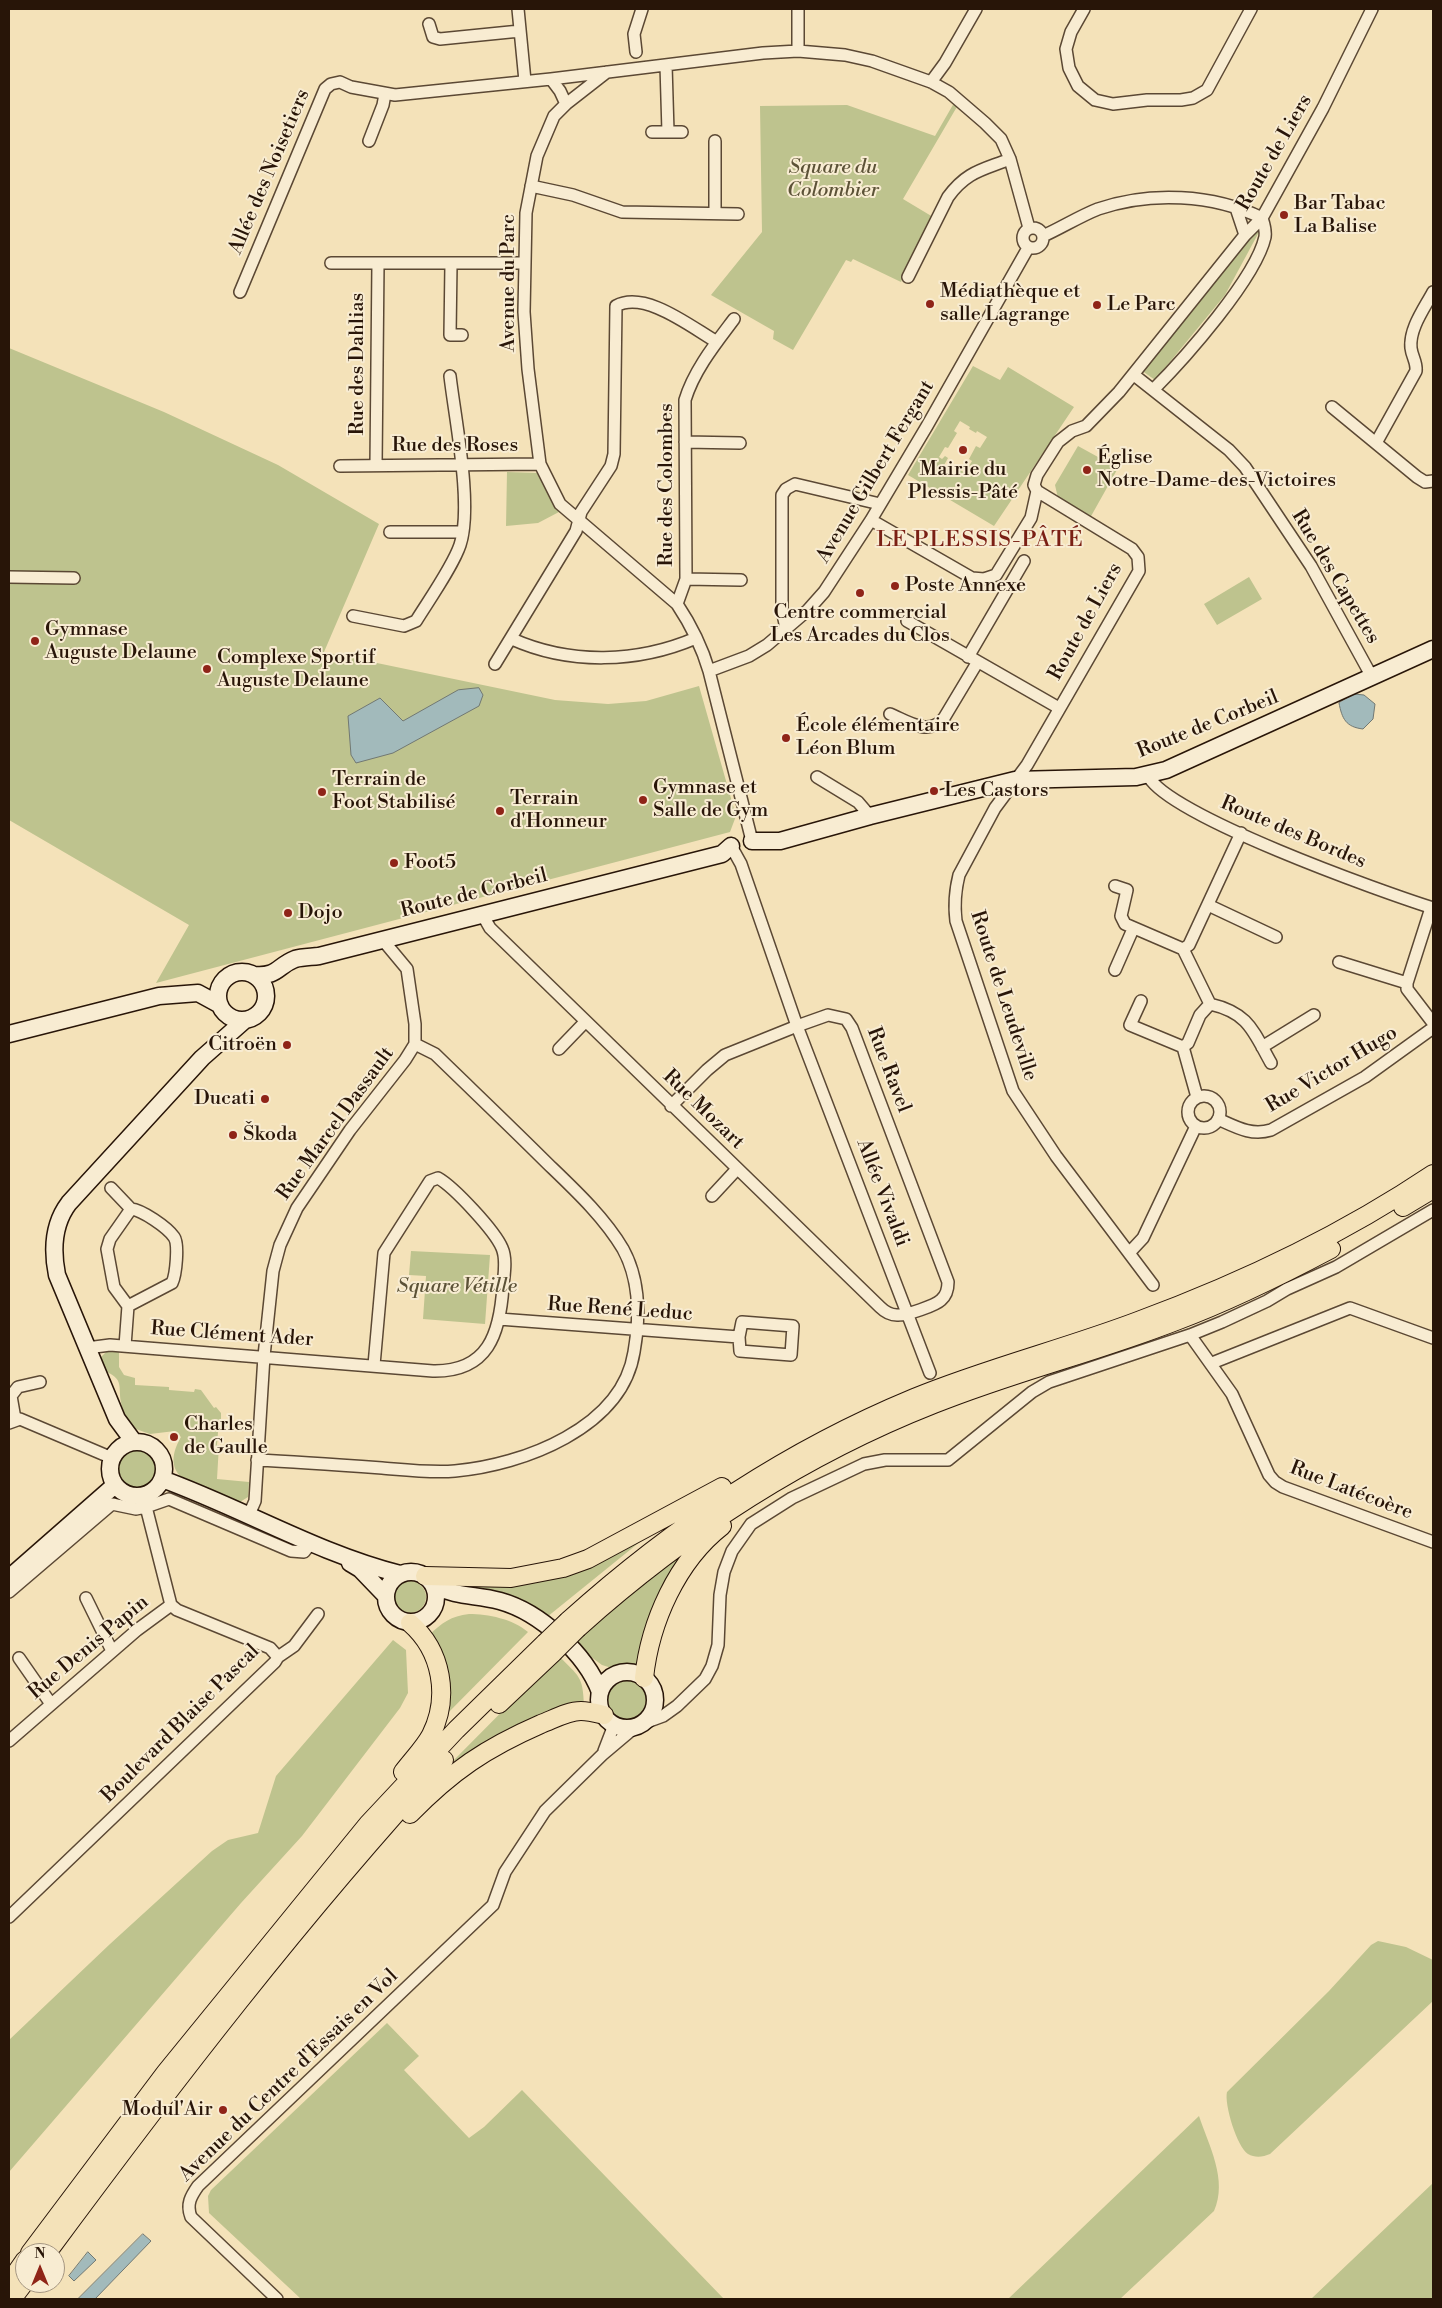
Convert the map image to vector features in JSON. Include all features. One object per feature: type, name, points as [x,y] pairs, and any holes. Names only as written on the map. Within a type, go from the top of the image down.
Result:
[{"type":"main road","name":"Route de Corbeil","points":[[254,975],[272,974],[292,960],[319,956],[639,874],[680,856],[720,845],[731,846],[752,841],[780,841],[870,816],[1015,780],[1113,779],[1148,775],[1166,770],[1433,649]]},
{"type":"main road","name":"Route de Corbeil","points":[[266,1000],[286,976],[319,956]]},
{"type":"main road","points":[[122,1449],[148,1444],[158,1452],[164,1466],[162,1479],[145,1501],[137,1496],[126,1493],[115,1485],[110,1472],[122,1449],[117,1419],[57,1276],[53,1251],[59,1219],[69,1203],[202,1058],[245,1020],[259,1014],[266,1000],[264,986],[254,975],[241,972],[234,974],[222,983],[185,987],[159,996]]},
{"type":"main road","points":[[202,1058],[217,1037],[222,1008],[218,994],[222,983]]},
{"type":"main road","points":[[9,1034],[159,996],[198,993],[222,1008],[233,1018],[245,1020]]},
{"type":"main road","points":[[54,2243],[144,2123],[338,1879],[381,1829],[466,1736],[573,1624],[601,1590],[680,1528],[735,1490],[824,1440],[868,1418],[957,1381],[1136,1322],[1234,1283],[1348,1226],[1433,1174]]},
{"type":"main road","points":[[573,1624],[612,1598],[681,1543],[785,1476],[847,1443],[934,1404],[1008,1377],[1140,1335],[1241,1294],[1362,1232],[1433,1189]]},
{"type":"main road","points":[[429,1581],[511,1578],[563,1568],[588,1559],[807,1442],[824,1440]]},
{"type":"main road","points":[[644,1678],[647,1652],[666,1599],[677,1578],[710,1536],[732,1518],[783,1486],[785,1476]]},
{"type":"main road","points":[[162,1479],[248,1517],[374,1567],[400,1574],[413,1572],[449,1593],[500,1601],[532,1616],[546,1625],[585,1662],[600,1692],[600,1704],[609,1720]]},
{"type":"main road","points":[[9,1578],[115,1485]]},
{"type":"main road","points":[[319,1546],[360,1569],[385,1595]]},
{"type":"main road","points":[[38,2243],[265,1936],[430,1736],[439,1712],[441,1682],[438,1664],[429,1643],[410,1623],[400,1620],[389,1612],[385,1595],[387,1586],[400,1574]]},
{"type":"main road","points":[[429,1581],[436,1594],[433,1610]]},
{"type":"main road","points":[[410,1623],[423,1619],[433,1610],[474,1598]]},
{"type":"main road","points":[[166,2072],[368,1824],[456,1730],[549,1648]]},
{"type":"main road","points":[[338,1879],[362,1863],[446,1779],[476,1758],[532,1728],[573,1712],[590,1712],[624,1728],[639,1725],[651,1715],[655,1706],[655,1695],[651,1685],[644,1678],[635,1673],[618,1674],[585,1662]]},
{"type":"main road","points":[[600,1692],[608,1680],[618,1674]]},
{"type":"street","points":[[518,9],[525,82]]},
{"type":"street","points":[[636,52],[634,34],[642,9]]},
{"type":"street","points":[[798,9],[798,51]]},
{"type":"street","points":[[931,82],[945,63],[976,9]]},
{"type":"street","points":[[1084,9],[1071,32],[1066,49],[1069,68],[1078,86],[1095,100],[1113,104],[1147,100],[1181,100],[1193,98],[1207,90],[1250,9]]},
{"type":"street","name":"Route de Liers","points":[[1015,780],[1027,765],[1135,578],[1139,564],[1132,549],[1037,491],[1034,485],[1037,475],[1058,442],[1072,431],[1086,426],[1134,375],[1245,235],[1262,218],[1323,108],[1372,9]]},
{"type":"street","points":[[429,24],[433,37],[440,40],[520,30]]},
{"type":"street","name":"Avenue du Parc","points":[[752,841],[709,671],[696,638],[677,604],[578,522],[560,504],[540,464],[528,369],[524,312],[524,264],[526,213],[544,135],[554,116],[566,104],[608,72],[763,53],[798,51],[845,55],[872,61],[931,82],[949,92],[985,123],[1001,139],[1010,159],[1029,228]]},
{"type":"street","points":[[666,66],[668,132]]},
{"type":"street","name":"Allée des Noisetiers","points":[[240,292],[324,89],[331,84],[340,82],[351,87],[384,94],[408,94],[608,72]]},
{"type":"street","points":[[565,77],[576,95]]},
{"type":"street","points":[[551,79],[560,90],[566,104]]},
{"type":"street","points":[[369,141],[383,105],[384,94]]},
{"type":"street","points":[[652,132],[682,132]]},
{"type":"street","points":[[715,141],[715,213]]},
{"type":"street","points":[[908,277],[948,197],[956,186],[971,173],[1010,159]]},
{"type":"street","points":[[531,186],[573,195],[622,212],[738,214]]},
{"type":"street","points":[[1043,236],[1096,210],[1119,202],[1142,198],[1197,200],[1236,208],[1262,218],[1265,237],[1252,266],[1202,335],[1154,389]]},
{"type":"street","points":[[1236,208],[1245,235]]},
{"type":"street","points":[[1029,228],[1038,229],[1043,236],[1041,245],[1037,248],[1028,248],[1024,244],[1022,236],[1029,228]]},
{"type":"street","name":"Avenue Gilbert Fergant","points":[[709,671],[749,656],[766,645],[808,610],[824,592],[871,520],[991,316],[1028,248]]},
{"type":"street","points":[[331,263],[524,264]]},
{"type":"street","name":"Rue des Dahlias","points":[[376,465],[378,263]]},
{"type":"street","points":[[450,264],[450,335],[462,335]]},
{"type":"street","points":[[1376,443],[1416,371],[1417,364],[1411,350],[1411,339],[1413,331],[1433,292]]},
{"type":"street","points":[[496,664],[576,531],[581,512],[611,466],[614,454],[616,306],[622,303],[650,304],[717,342]]},
{"type":"street","name":"Rue des Colombes","points":[[677,604],[686,580],[685,400],[689,388],[717,342],[734,319]]},
{"type":"street","name":"Rue des Capettes","points":[[1134,375],[1154,389],[1246,467],[1324,589],[1372,677]]},
{"type":"street","points":[[353,616],[404,626],[416,621],[458,550],[462,532],[463,494],[450,376]]},
{"type":"street","points":[[1332,407],[1416,478],[1425,482],[1433,481]]},
{"type":"street","points":[[685,442],[740,442]]},
{"type":"street","name":"Rue des Roses","points":[[340,466],[540,464]]},
{"type":"street","points":[[786,628],[782,610],[782,495],[786,489],[795,484],[880,504]]},
{"type":"street","points":[[871,520],[972,578],[984,579],[996,575],[1031,518],[1037,491]]},
{"type":"street","points":[[390,532],[462,532]]},
{"type":"street","points":[[890,714],[921,728],[937,724],[944,718],[1024,561]]},
{"type":"street","points":[[9,577],[74,578]]},
{"type":"street","points":[[686,580],[741,580]]},
{"type":"street","points":[[906,621],[1059,708]]},
{"type":"street","points":[[512,639],[533,648],[562,655],[619,658],[650,653],[696,638]]},
{"type":"street","name":"Route des Bordes","points":[[1148,775],[1156,787],[1173,800],[1309,865],[1432,908]]},
{"type":"street","points":[[817,778],[858,802],[870,816]]},
{"type":"street","name":"Route de Leudeville","points":[[1015,780],[996,808],[959,875],[955,897],[956,922],[1013,1090],[1056,1156],[1153,1286]]},
{"type":"street","points":[[1183,949],[1189,945],[1241,833]]},
{"type":"street","points":[[731,846],[741,864],[797,1026]]},
{"type":"street","points":[[1115,886],[1127,890],[1122,920],[1133,929],[1183,949],[1210,1004]]},
{"type":"street","points":[[1208,905],[1276,936]]},
{"type":"street","points":[[1432,908],[1407,983],[1407,989],[1433,1022]]},
{"type":"street","name":"Rue Mozart","points":[[482,914],[490,928],[880,1308],[892,1314],[908,1314]]},
{"type":"street","points":[[1115,970],[1133,929]]},
{"type":"street","name":"Rue Marcel Dassault","points":[[248,1517],[255,1501],[264,1356],[273,1271],[280,1245],[290,1220],[350,1130],[415,1044],[415,1024],[407,969],[382,939]]},
{"type":"street","points":[[1339,962],[1407,983]]},
{"type":"street","points":[[1141,1001],[1130,1025],[1183,1047]]},
{"type":"street","points":[[1210,1004],[1220,1006],[1244,1018],[1271,1063]]},
{"type":"street","points":[[1183,1047],[1188,1043],[1200,1015],[1210,1004]]},
{"type":"street","name":"Rue Ravel","points":[[672,1106],[707,1070],[725,1055],[828,1015],[846,1019],[852,1028],[948,1282],[948,1290],[941,1300],[908,1314]]},
{"type":"street","points":[[1262,1047],[1314,1015]]},
{"type":"street","points":[[559,1049],[585,1022]]},
{"type":"street","name":"Allée Vivaldi","points":[[797,1026],[930,1373]]},
{"type":"street","name":"Rue Victor Hugo","points":[[1218,1120],[1251,1132],[1271,1130],[1365,1077],[1433,1028]]},
{"type":"street","points":[[257,1460],[441,1472],[487,1466],[552,1444],[576,1431],[610,1404],[631,1371],[637,1330],[638,1301],[632,1274],[622,1249],[607,1227],[559,1175],[435,1054],[415,1044]]},
{"type":"street","points":[[1183,1047],[1197,1097]]},
{"type":"street","points":[[1209,1096],[1218,1103],[1220,1108],[1218,1120],[1208,1127],[1196,1126],[1189,1119],[1189,1104],[1197,1097],[1209,1096]]},
{"type":"street","points":[[1129,1253],[1143,1238],[1196,1126]]},
{"type":"street","points":[[712,1196],[737,1169]]},
{"type":"street","name":"Rue Clément Ader","points":[[87,1348],[101,1345],[126,1346],[433,1371],[454,1370],[464,1367],[486,1350],[496,1331],[505,1261],[503,1250],[494,1235],[448,1184],[438,1178],[430,1181],[384,1253],[374,1365]]},
{"type":"street","points":[[111,1188],[131,1209],[137,1210],[157,1222],[174,1237],[177,1244],[172,1283],[128,1306]]},
{"type":"street","points":[[126,1346],[128,1306],[114,1287],[107,1249],[110,1239],[131,1209]]},
{"type":"street","points":[[602,1755],[639,1725],[663,1716],[677,1706],[705,1678],[712,1666],[718,1645],[720,1595],[724,1572],[738,1541],[760,1517],[829,1479],[864,1464],[885,1460],[948,1460],[1032,1392],[1049,1382],[1190,1335],[1267,1301],[1287,1288],[1336,1267],[1433,1210]]},
{"type":"street","points":[[1212,1363],[1350,1308],[1433,1338]]},
{"type":"street","name":"Rue René Leduc","points":[[499,1319],[739,1337]]},
{"type":"street","points":[[742,1322],[793,1326],[791,1355],[740,1351],[739,1337],[742,1322]]},
{"type":"street","name":"Rue Latécoère","points":[[1190,1335],[1212,1363],[1232,1394],[1268,1475],[1275,1482],[1291,1490],[1433,1542]]},
{"type":"street","points":[[40,1382],[18,1387],[10,1395],[12,1421],[20,1419],[122,1449]]},
{"type":"street","points":[[9,1592],[108,1505],[116,1504],[136,1508],[145,1501],[169,1499],[291,1551],[304,1552],[319,1546]]},
{"type":"street","points":[[145,1501],[171,1604]]},
{"type":"street","points":[[86,1598],[112,1651]]},
{"type":"street","name":"Rue Denis Papin","points":[[9,1741],[112,1651],[171,1604]]},
{"type":"street","name":"Boulevard Blaise Pascal","points":[[9,1917],[200,1735],[278,1657],[270,1648],[178,1610],[171,1604]]},
{"type":"street","points":[[278,1657],[294,1646],[318,1614]]},
{"type":"street","points":[[19,1658],[51,1704]]},
{"type":"street","points":[[602,1755],[610,1740],[609,1720]]},
{"type":"street","name":"Avenue du Centre d'Essais en Vol","points":[[277,2299],[191,2217],[188,2207],[192,2194],[205,2179],[493,1905],[505,1872],[545,1811],[602,1755]]},
{"type":"green space","name":"Square du Colombier","points":[[954,103],[958,105],[903,199],[933,217],[901,282],[853,259],[851,262],[846,260],[793,350],[773,339],[774,331],[711,295],[762,232],[760,106],[847,105],[935,136]]},
{"type":"green space","points":[[1257,230],[1259,232],[1225,295],[1155,380],[1141,370]]},
{"type":"green space","name":"Complexe Sportif Auguste Delaune","points":[[9,348],[164,412],[278,465],[379,524],[324,652],[555,700],[608,704],[646,701],[699,686],[736,816],[730,832],[156,983],[189,925],[9,820]]},
{"type":"green space","points":[[973,366],[1000,380],[1008,367],[1074,407],[994,526],[908,475]],"holes":[[[960,421],[970,427],[969,429],[987,437],[980,448],[976,446],[969,459],[972,461],[965,473],[959,469],[955,474],[943,467],[948,458],[945,456],[942,459],[939,457],[945,447],[948,448],[957,433],[954,431]]]},
{"type":"green space","points":[[1078,446],[1118,468],[1090,518],[1058,498],[1055,485]]},
{"type":"green space","points":[[507,472],[538,473],[559,512],[538,523],[506,526]]},
{"type":"green space","points":[[1249,577],[1262,599],[1217,625],[1204,604]]},
{"type":"green space","name":"Square Vétille","points":[[411,1251],[490,1255],[485,1324],[423,1319],[426,1276],[409,1275]]},
{"type":"green space","points":[[106,1352],[119,1352],[119,1367],[124,1375],[135,1378],[135,1385],[169,1387],[169,1390],[194,1392],[195,1389],[201,1390],[214,1408],[216,1407],[221,1413],[217,1445],[219,1445],[217,1479],[249,1482],[248,1497],[240,1502],[180,1476],[175,1467],[174,1456],[176,1446],[181,1437],[175,1431],[150,1434],[133,1428],[123,1409],[118,1381],[107,1372],[101,1357]]},
{"type":"green space","points":[[137,1450],[148,1453],[154,1459],[157,1470],[154,1481],[148,1487],[137,1490],[126,1487],[120,1481],[117,1470],[120,1459],[126,1453]]},
{"type":"green space","points":[[641,1541],[547,1617],[447,1583],[503,1587],[537,1582],[582,1568]]},
{"type":"green space","points":[[687,1549],[638,1667],[623,1666],[615,1669],[602,1665],[572,1643]]},
{"type":"green space","points":[[410,1581],[416,1582],[421,1586],[425,1591],[425,1603],[421,1608],[416,1612],[410,1613],[404,1612],[399,1608],[395,1603],[394,1597],[395,1591],[399,1586],[404,1582]]},
{"type":"green space","points":[[469,1614],[500,1618],[522,1627],[528,1632],[443,1718],[429,1635],[447,1621],[457,1616]]},
{"type":"green space","points":[[393,1640],[406,1650],[408,1693],[400,1708],[302,1836],[241,1903],[9,2172],[9,2040],[212,1851],[228,1840],[258,1833],[276,1776]]},
{"type":"green space","points":[[558,1655],[581,1682],[584,1706],[496,1737],[451,1763]]},
{"type":"green space","points":[[627,1681],[640,1687],[646,1700],[640,1713],[627,1719],[614,1713],[608,1700],[614,1687]]},
{"type":"green space","points":[[1378,1941],[1406,1947],[1433,1960],[1433,2001],[1270,2154],[1259,2157],[1248,2154],[1240,2143],[1232,2125],[1227,2106],[1227,2092],[1329,1991],[1371,1945]]},
{"type":"green space","points":[[387,2023],[419,2056],[404,2070],[469,2138],[484,2127],[522,2090],[724,2299],[301,2299],[209,2213],[208,2196],[211,2190]]},
{"type":"green space","points":[[1199,2116],[1216,2163],[1218,2175],[1218,2199],[1214,2211],[1120,2299],[1008,2299]]},
{"type":"green space","points":[[1433,2183],[1433,2299],[1311,2299]]},
{"type":"water","points":[[479,688],[483,695],[479,706],[393,753],[356,763],[351,755],[348,716],[380,698],[403,721],[458,690]]},
{"type":"water","points":[[1354,694],[1364,695],[1375,704],[1373,719],[1363,729],[1349,724],[1343,718],[1340,709],[1339,703]]},
{"type":"water","points":[[143,2234],[151,2241],[95,2299],[78,2299]]},
{"type":"water","points":[[88,2252],[96,2260],[74,2281],[69,2276]]},
{"type":"place","name":"Bar Tabac La Balise","points":[[1284,215]]},
{"type":"place","name":"Médiathèque et salle Lagrange","points":[[930,304]]},
{"type":"place","name":"Le Parc","points":[[1097,305]]},
{"type":"place","name":"Mairie du Plessis-Pâté","points":[[963,450]]},
{"type":"place","name":"Église Notre-Dame-des-Victoires","points":[[1087,470]]},
{"type":"place","name":"Poste Annexe","points":[[895,586]]},
{"type":"place","name":"Centre commercial Les Arcades du Clos","points":[[860,593]]},
{"type":"place","name":"Gymnase Auguste Delaune","points":[[35,641]]},
{"type":"place","name":"Complexe Sportif Auguste Delaune","points":[[207,669]]},
{"type":"place","name":"École élémentaire Léon Blum","points":[[786,738]]},
{"type":"place","name":"Les Castors","points":[[934,791]]},
{"type":"place","name":"Terrain de Foot Stabilisé","points":[[322,792]]},
{"type":"place","name":"Gymnase et Salle de Gym","points":[[643,800]]},
{"type":"place","name":"Terrain d'Honneur","points":[[500,811]]},
{"type":"place","name":"Foot5","points":[[394,863]]},
{"type":"place","name":"Dojo","points":[[288,913]]},
{"type":"place","name":"Citroën","points":[[287,1045]]},
{"type":"place","name":"Ducati","points":[[265,1099]]},
{"type":"place","name":"Škoda","points":[[233,1135]]},
{"type":"place","name":"Charles de Gaulle","points":[[174,1437]]},
{"type":"place","name":"Modul'Air","points":[[223,2110]]},
{"type":"district","name":"LE PLESSIS-PÂTÉ","points":[[980,541]]}]
